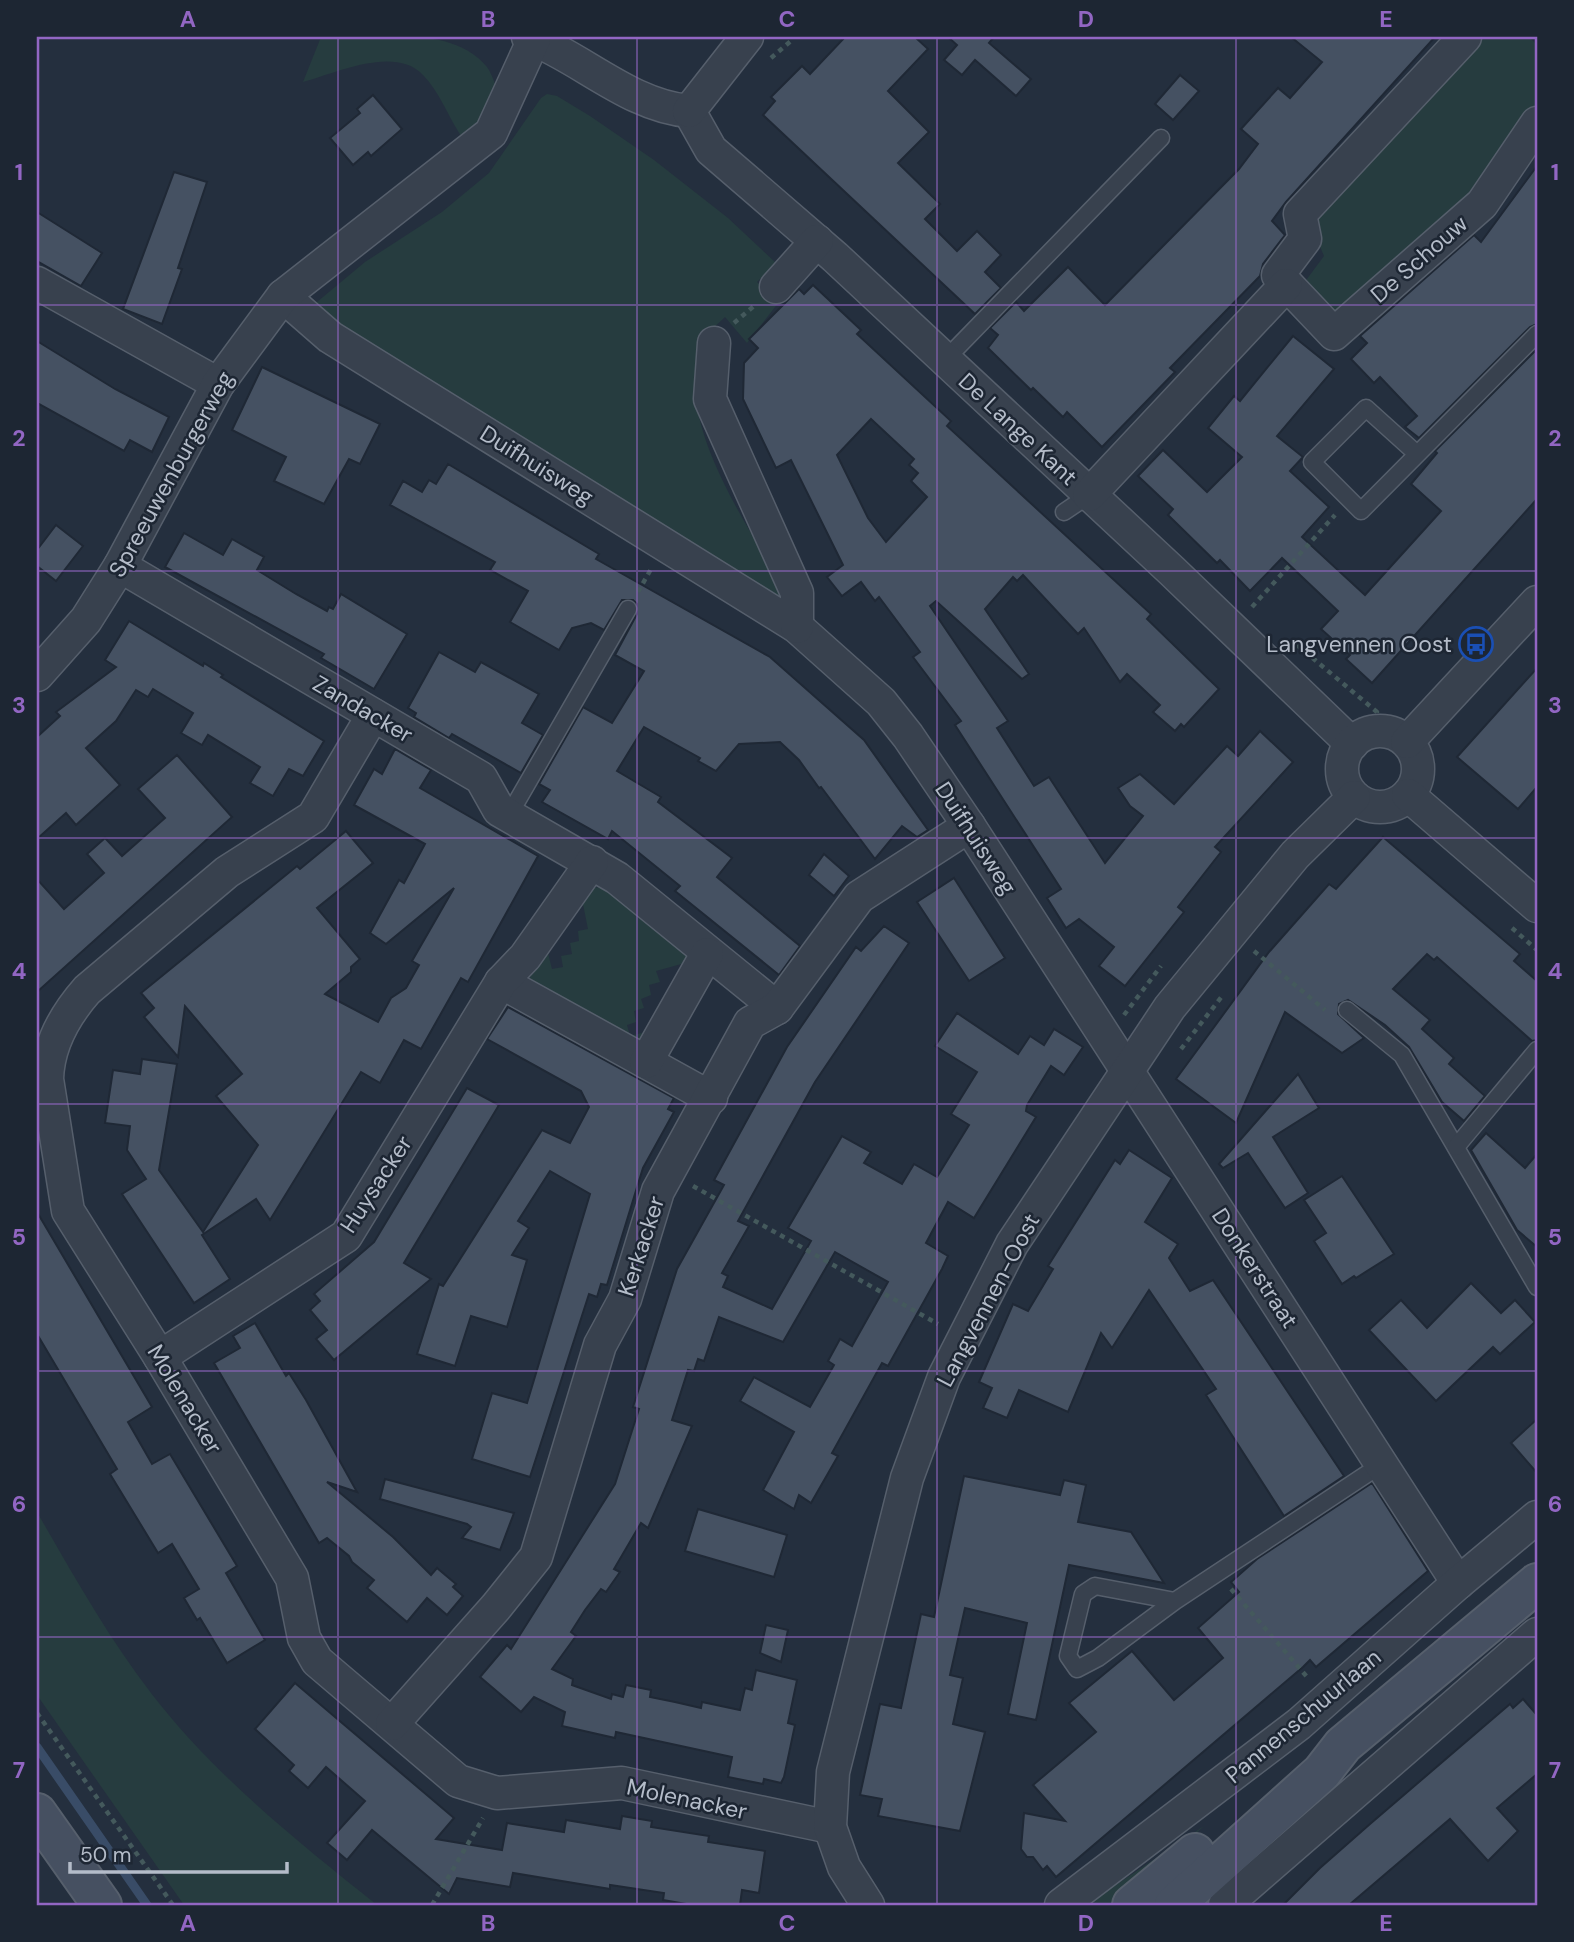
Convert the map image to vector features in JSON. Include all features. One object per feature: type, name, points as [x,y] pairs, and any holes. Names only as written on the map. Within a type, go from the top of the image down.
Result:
[{"type":"main road","name":"Pannenschuurlaan","points":[[1174,1905],[1322,1772],[1343,1745],[1537,1583]]},
{"type":"main road","name":"Pannenschuurlaan","points":[[1132,1905],[1312,1758],[1343,1745]]},
{"type":"main road","points":[[37,1813],[102,1905]]},
{"type":"street","points":[[531,38],[668,110],[689,111],[747,37]]},
{"type":"street","points":[[1077,503],[1286,285],[1278,275],[1305,239],[1300,214],[1465,37]]},
{"type":"street","name":"Spreeuwenburgerweg","points":[[37,675],[86,620],[120,566],[218,384],[283,296],[491,133],[531,38]]},
{"type":"street","name":"De Lange Kant","points":[[689,111],[711,150],[817,241],[944,361],[1077,503],[1229,624],[1352,744]]},
{"type":"street","name":"De Schouw","points":[[1286,285],[1334,334],[1482,204],[1537,122]]},
{"type":"street","points":[[776,287],[817,241]]},
{"type":"street","points":[[37,283],[218,384]]},
{"type":"street","name":"Duifhuisweg","points":[[283,296],[330,337],[797,627],[881,702],[908,736],[969,826],[1128,1072]]},
{"type":"street","points":[[714,342],[710,399],[797,593],[797,627]]},
{"type":"street","name":"Zandacker","points":[[120,566],[481,778],[499,810],[617,878],[707,954],[777,1008]]},
{"type":"street","points":[[1407,743],[1537,602]]},
{"type":"street","name":"Molenacker","points":[[373,715],[313,817],[227,872],[87,990],[68,1011],[47,1066],[48,1099],[68,1212],[160,1357],[292,1578],[304,1638],[317,1661],[458,1781],[497,1793],[622,1783],[830,1827]]},
{"type":"street","points":[[1384,731],[1407,743],[1415,755],[1418,769],[1415,783],[1408,795],[1398,803],[1375,807],[1354,796],[1346,785],[1342,772],[1343,758],[1352,744],[1371,732],[1384,731]]},
{"type":"street","points":[[1408,795],[1537,906]]},
{"type":"street","name":"Langvennen-Oost","points":[[856,1901],[830,1827],[833,1772],[907,1478],[944,1377],[1012,1244],[1170,1007],[1244,942],[1295,855],[1354,796]]},
{"type":"street","name":"Kerkacker","points":[[392,1724],[496,1607],[536,1557],[600,1345],[625,1299],[658,1191],[750,1023],[777,1008],[859,897],[969,826]]},
{"type":"street","points":[[592,862],[526,957],[501,982],[710,1098]]},
{"type":"street","points":[[646,1062],[707,954]]},
{"type":"street","name":"Huysacker","points":[[160,1357],[346,1236],[501,982]]},
{"type":"street","name":"Donkerstraat","points":[[1128,1072],[1458,1583]]},
{"type":"street","name":"Pannenschuurlaan","points":[[1061,1905],[1299,1724],[1537,1517]]},
{"type":"street","points":[[1225,1905],[1532,1649]]},
{"type":"lane","points":[[944,361],[1161,138]]},
{"type":"lane","points":[[1417,454],[1366,408],[1312,462],[1361,511],[1537,334]]},
{"type":"lane","points":[[509,815],[628,609]]},
{"type":"lane","points":[[1347,1010],[1402,1055],[1537,1287]]},
{"type":"lane","points":[[1456,1147],[1537,1050]]},
{"type":"lane","points":[[1175,1601],[1095,1586],[1083,1594],[1068,1656],[1077,1669],[1098,1658],[1175,1601],[1382,1464]]},
{"type":"path","points":[[714,342],[776,287]]},
{"type":"path","points":[[1229,624],[1251,608],[1349,499]]},
{"type":"path","points":[[628,609],[666,544]]},
{"type":"path","points":[[1507,923],[1537,950]]},
{"type":"path","points":[[1244,942],[1263,942]]},
{"type":"path","points":[[1244,942],[1247,962]]},
{"type":"path","points":[[1244,942],[1336,1019],[1347,1010]]},
{"type":"path","points":[[1107,1038],[1166,960]]},
{"type":"path","points":[[1176,1056],[1224,993]]},
{"type":"path","points":[[668,1172],[964,1339]]},
{"type":"path","points":[[1217,1573],[1327,1699]]},
{"type":"path","points":[[37,1713],[173,1905]]},
{"type":"path","points":[[432,1905],[497,1793]]},
{"type":"green space","points":[[410,36],[454,44],[472,53],[487,67],[498,92],[481,119],[461,136],[434,89],[423,75],[411,66],[397,62],[365,64],[303,82],[321,37]]},
{"type":"green space","points":[[1478,37],[1529,37],[1537,45],[1537,110],[1472,201],[1333,326],[1298,291],[1324,256],[1309,221]]},
{"type":"green space","points":[[547,94],[557,96],[590,116],[654,160],[728,218],[776,263],[757,282],[779,302],[747,343],[725,317],[703,341],[696,370],[696,401],[703,433],[715,465],[778,581],[782,594],[780,597],[757,591],[305,312],[365,262],[442,212],[489,173],[541,98]]},
{"type":"green space","points":[[607,886],[689,955],[685,963],[656,971],[660,982],[649,985],[651,995],[641,999],[644,1008],[634,1011],[636,1022],[627,1025],[630,1036],[649,1031],[640,1044],[530,980],[531,969],[547,949],[552,969],[563,967],[561,956],[572,954],[570,943],[579,941],[578,931],[588,929],[582,899],[594,888]]},
{"type":"green space","points":[[37,1512],[120,1650],[176,1723],[258,1806],[377,1905],[184,1905],[37,1695]]},
{"type":"green space","points":[[1204,1826],[1116,1905],[1086,1905]]},
{"type":"building","points":[[845,37],[915,37],[928,49],[888,91],[929,132],[898,163],[940,204],[925,219],[957,251],[977,231],[1001,255],[985,272],[1001,288],[975,314],[763,115],[775,101],[771,97],[802,66],[810,74]]},
{"type":"building","points":[[948,37],[994,37],[989,43],[1031,79],[1016,96],[975,60],[962,75],[944,60],[957,45]]},
{"type":"building","points":[[1291,37],[1435,37],[1286,202],[1272,221],[1285,235],[1263,264],[1260,276],[1170,368],[1175,372],[1102,447],[1067,412],[1063,417],[1033,388],[1031,390],[988,348],[998,335],[990,328],[1016,302],[1024,311],[1068,267],[1105,305],[1239,169],[1258,144],[1241,129],[1278,88],[1290,98],[1322,62]]},
{"type":"building","points":[[1180,75],[1199,91],[1173,120],[1155,104]]},
{"type":"building","points":[[373,95],[402,129],[371,156],[368,152],[353,165],[330,138],[360,113],[357,109]]},
{"type":"building","points":[[1537,166],[1537,324],[1530,327],[1419,438],[1405,427],[1417,416],[1380,377],[1374,383],[1351,359],[1367,343],[1360,336],[1474,235],[1481,242]]},
{"type":"building","points":[[174,172],[207,182],[178,268],[182,269],[162,324],[123,309]]},
{"type":"building","points":[[37,212],[102,253],[81,286],[37,261]]},
{"type":"building","points":[[813,285],[861,330],[857,334],[951,421],[947,426],[1151,614],[1147,619],[1219,689],[1184,727],[1181,724],[1175,731],[1153,712],[1160,705],[1127,674],[1120,682],[1084,628],[1078,634],[1023,575],[1017,581],[1013,577],[985,609],[1029,674],[1022,679],[936,601],[930,606],[1008,721],[997,728],[1034,786],[1049,777],[1105,863],[1143,816],[1130,806],[1118,788],[1140,774],[1174,804],[1227,746],[1238,756],[1260,731],[1293,762],[1215,847],[1221,852],[1178,907],[1184,912],[1125,986],[1099,966],[1114,947],[1079,919],[1066,928],[1047,898],[1061,889],[955,725],[961,721],[913,657],[920,652],[879,597],[875,601],[861,582],[842,596],[827,577],[843,565],[791,460],[776,468],[743,399],[744,363],[758,348],[749,339],[799,289],[804,294]],"holes":[[[871,419],[914,459],[909,465],[918,473],[911,481],[927,497],[886,542],[868,518],[837,455]]]},
{"type":"building","points":[[1293,336],[1334,369],[1277,436],[1303,457],[1290,471],[1329,507],[1302,537],[1365,595],[1441,511],[1411,484],[1437,453],[1435,451],[1537,349],[1537,499],[1372,683],[1346,659],[1350,655],[1321,629],[1338,611],[1282,558],[1250,591],[1220,560],[1217,563],[1168,515],[1173,509],[1138,476],[1163,450],[1207,492],[1242,457],[1208,428],[1234,396],[1240,401]]},
{"type":"building","points":[[37,341],[115,389],[169,417],[152,452],[130,440],[124,451],[37,403]]},
{"type":"building","points":[[262,367],[380,424],[360,464],[349,459],[324,504],[274,481],[286,457],[232,430]]},
{"type":"building","points":[[448,464],[599,554],[596,559],[770,657],[864,740],[928,830],[917,837],[902,826],[875,859],[821,787],[819,788],[799,760],[780,742],[739,744],[716,771],[698,761],[700,758],[644,727],[617,771],[661,797],[658,802],[732,858],[717,877],[800,946],[779,975],[675,891],[680,886],[612,831],[608,839],[542,802],[550,790],[539,784],[583,707],[612,723],[644,671],[615,655],[637,614],[637,604],[633,600],[622,600],[604,630],[591,623],[572,628],[559,650],[510,622],[528,591],[490,570],[495,562],[390,505],[403,481],[422,492],[429,480],[436,484]]},
{"type":"building","points":[[56,525],[83,546],[56,581],[37,566],[37,550]]},
{"type":"building","points":[[184,533],[223,555],[232,539],[264,557],[257,570],[327,611],[329,607],[333,609],[341,594],[407,634],[374,689],[321,658],[324,654],[165,567]]},
{"type":"building","points":[[129,621],[203,666],[204,663],[223,675],[221,677],[324,741],[303,776],[289,769],[273,796],[250,783],[260,767],[208,735],[202,745],[181,733],[193,713],[153,689],[148,697],[136,690],[116,721],[86,748],[120,785],[76,825],[66,813],[37,839],[37,737],[60,716],[56,712],[116,667],[105,660]]},
{"type":"building","points":[[439,652],[475,672],[481,662],[539,694],[522,723],[543,735],[521,773],[452,734],[449,738],[414,717],[416,713],[408,708]]},
{"type":"building","points":[[1537,668],[1537,787],[1518,809],[1457,757]]},
{"type":"building","points":[[395,749],[431,770],[420,788],[538,856],[468,982],[461,978],[421,1049],[404,1040],[380,1083],[361,1072],[270,1220],[256,1199],[202,1235],[230,1279],[194,1303],[122,1194],[146,1179],[127,1150],[130,1126],[105,1123],[113,1070],[140,1074],[142,1059],[177,1064],[159,1170],[203,1232],[258,1145],[216,1096],[242,1074],[185,1006],[178,1057],[144,1017],[154,1008],[141,993],[297,866],[300,869],[346,831],[373,863],[317,908],[360,959],[351,967],[351,972],[325,994],[378,1022],[391,998],[406,988],[419,965],[412,961],[454,888],[386,944],[370,933],[399,880],[404,883],[425,844],[354,805],[374,769],[382,774]]},
{"type":"building","points":[[177,755],[232,817],[37,992],[37,879],[64,909],[104,873],[87,854],[105,838],[122,856],[165,818],[138,789]]},
{"type":"building","points":[[1383,837],[1520,954],[1514,961],[1537,981],[1537,1040],[1532,1041],[1437,957],[1434,960],[1427,954],[1393,989],[1430,1020],[1422,1029],[1454,1058],[1449,1064],[1485,1096],[1464,1121],[1442,1102],[1409,1047],[1385,1025],[1348,1000],[1339,1004],[1338,1014],[1364,1038],[1342,1053],[1285,1012],[1236,1123],[1176,1079],[1269,952],[1329,884],[1336,889]]},
{"type":"building","points":[[824,854],[849,876],[834,896],[809,875]]},
{"type":"building","points":[[954,878],[1005,958],[969,981],[917,902]]},
{"type":"building","points":[[884,926],[909,943],[815,1082],[738,1221],[749,1226],[722,1273],[728,1276],[723,1287],[772,1309],[811,1241],[788,1228],[842,1136],[871,1152],[864,1163],[902,1184],[914,1164],[937,1177],[969,1125],[951,1114],[977,1072],[935,1046],[957,1013],[1018,1054],[1030,1036],[1044,1045],[1054,1029],[1083,1047],[1064,1075],[1051,1066],[1027,1105],[1026,1111],[1036,1117],[974,1218],[948,1202],[926,1243],[948,1256],[888,1366],[882,1363],[832,1453],[838,1456],[811,1503],[799,1495],[794,1509],[763,1490],[794,1432],[740,1401],[754,1377],[810,1407],[834,1365],[828,1361],[840,1339],[852,1346],[888,1282],[835,1252],[783,1342],[719,1317],[704,1361],[698,1359],[694,1371],[688,1370],[672,1420],[692,1426],[648,1528],[641,1523],[614,1569],[620,1572],[606,1592],[601,1589],[585,1610],[571,1632],[576,1636],[552,1669],[573,1679],[572,1685],[611,1699],[612,1694],[623,1697],[626,1685],[651,1690],[650,1697],[701,1708],[702,1702],[740,1710],[745,1688],[752,1690],[756,1670],[797,1680],[788,1723],[795,1725],[784,1777],[781,1783],[764,1779],[763,1784],[728,1777],[732,1757],[616,1732],[615,1738],[562,1726],[565,1712],[534,1697],[521,1712],[480,1677],[507,1645],[511,1649],[615,1484],[639,1409],[633,1407],[677,1269],[724,1185],[714,1180],[787,1047],[856,947],[861,951]]},
{"type":"building","points":[[508,1007],[674,1098],[668,1109],[674,1112],[643,1168],[607,1285],[601,1284],[597,1297],[589,1294],[530,1477],[472,1459],[492,1393],[527,1403],[590,1194],[550,1171],[518,1221],[529,1228],[512,1255],[527,1260],[507,1327],[471,1316],[455,1366],[417,1354],[439,1284],[443,1286],[542,1130],[570,1143],[589,1107],[581,1091],[487,1039]]},
{"type":"building","points":[[1298,1074],[1319,1108],[1273,1137],[1308,1193],[1285,1208],[1248,1153],[1223,1168],[1219,1164]]},
{"type":"building","points":[[467,1088],[499,1105],[404,1263],[431,1279],[334,1360],[316,1339],[327,1330],[310,1310],[320,1301],[314,1294],[374,1242]]},
{"type":"building","points":[[1486,1133],[1525,1168],[1537,1154],[1537,1247],[1517,1230],[1471,1150]]},
{"type":"building","points":[[1129,1150],[1172,1178],[1145,1222],[1178,1244],[1169,1258],[1190,1291],[1213,1280],[1344,1476],[1284,1516],[1206,1395],[1216,1389],[1149,1290],[1112,1348],[1101,1333],[1068,1412],[1019,1390],[1007,1418],[983,1408],[992,1388],[979,1382],[1013,1304],[1028,1311],[1053,1269],[1048,1266],[1115,1160],[1120,1164]]},
{"type":"building","points":[[1342,1176],[1394,1254],[1342,1284],[1314,1241],[1326,1233],[1304,1200]]},
{"type":"building","points":[[37,1212],[152,1407],[128,1422],[152,1464],[170,1454],[237,1566],[226,1573],[265,1640],[227,1663],[200,1618],[197,1620],[184,1598],[199,1589],[172,1544],[158,1553],[110,1474],[117,1469],[37,1334]]},
{"type":"building","points":[[1471,1283],[1501,1313],[1515,1300],[1535,1322],[1500,1354],[1493,1347],[1436,1401],[1369,1330],[1401,1300],[1427,1328]]},
{"type":"building","points":[[255,1323],[286,1376],[289,1373],[306,1400],[357,1492],[327,1482],[393,1537],[431,1575],[437,1568],[456,1584],[453,1587],[463,1596],[447,1615],[427,1598],[407,1622],[367,1588],[374,1580],[352,1562],[349,1556],[327,1538],[319,1543],[214,1363],[240,1348],[233,1336]]},
{"type":"building","points":[[1537,1419],[1537,1473],[1511,1443]]},
{"type":"building","points":[[964,1476],[1060,1495],[1064,1480],[1086,1485],[1078,1522],[1131,1532],[1164,1583],[1069,1565],[1036,1720],[1008,1714],[1027,1623],[965,1608],[950,1675],[963,1678],[953,1724],[985,1732],[960,1831],[878,1816],[882,1799],[860,1795],[880,1704],[901,1708],[921,1614],[934,1617]]},
{"type":"building","points":[[385,1479],[514,1513],[500,1550],[462,1538],[471,1527],[467,1524],[380,1499]]},
{"type":"building","points":[[1372,1483],[1428,1571],[1316,1667],[1310,1660],[1056,1877],[1047,1866],[1043,1870],[1033,1857],[1027,1857],[1021,1849],[1024,1813],[1065,1821],[1033,1785],[1096,1732],[1069,1703],[1132,1651],[1174,1700],[1223,1658],[1198,1628],[1239,1592],[1231,1582],[1257,1559]]},
{"type":"building","points":[[698,1509],[787,1535],[774,1577],[685,1551]]},
{"type":"building","points":[[766,1625],[788,1630],[781,1662],[760,1653]]},
{"type":"building","points":[[295,1683],[454,1818],[436,1839],[502,1850],[507,1823],[564,1832],[566,1820],[620,1829],[622,1816],[652,1821],[651,1827],[709,1836],[708,1842],[765,1851],[759,1893],[742,1890],[740,1905],[692,1905],[663,1900],[664,1893],[610,1885],[610,1889],[513,1873],[510,1887],[457,1878],[449,1894],[372,1830],[347,1860],[327,1843],[365,1801],[326,1767],[308,1788],[289,1771],[294,1765],[255,1729]]},
{"type":"building","points":[[1523,1699],[1537,1715],[1537,1774],[1497,1808],[1518,1831],[1488,1861],[1450,1819],[1349,1905],[1283,1905],[1370,1824],[1510,1704],[1513,1708]]},
{"type":"waterway","points":[[37,1747],[147,1905]]},
{"type":"place","name":"Langvennen Oost","points":[[1476,644]]}]
